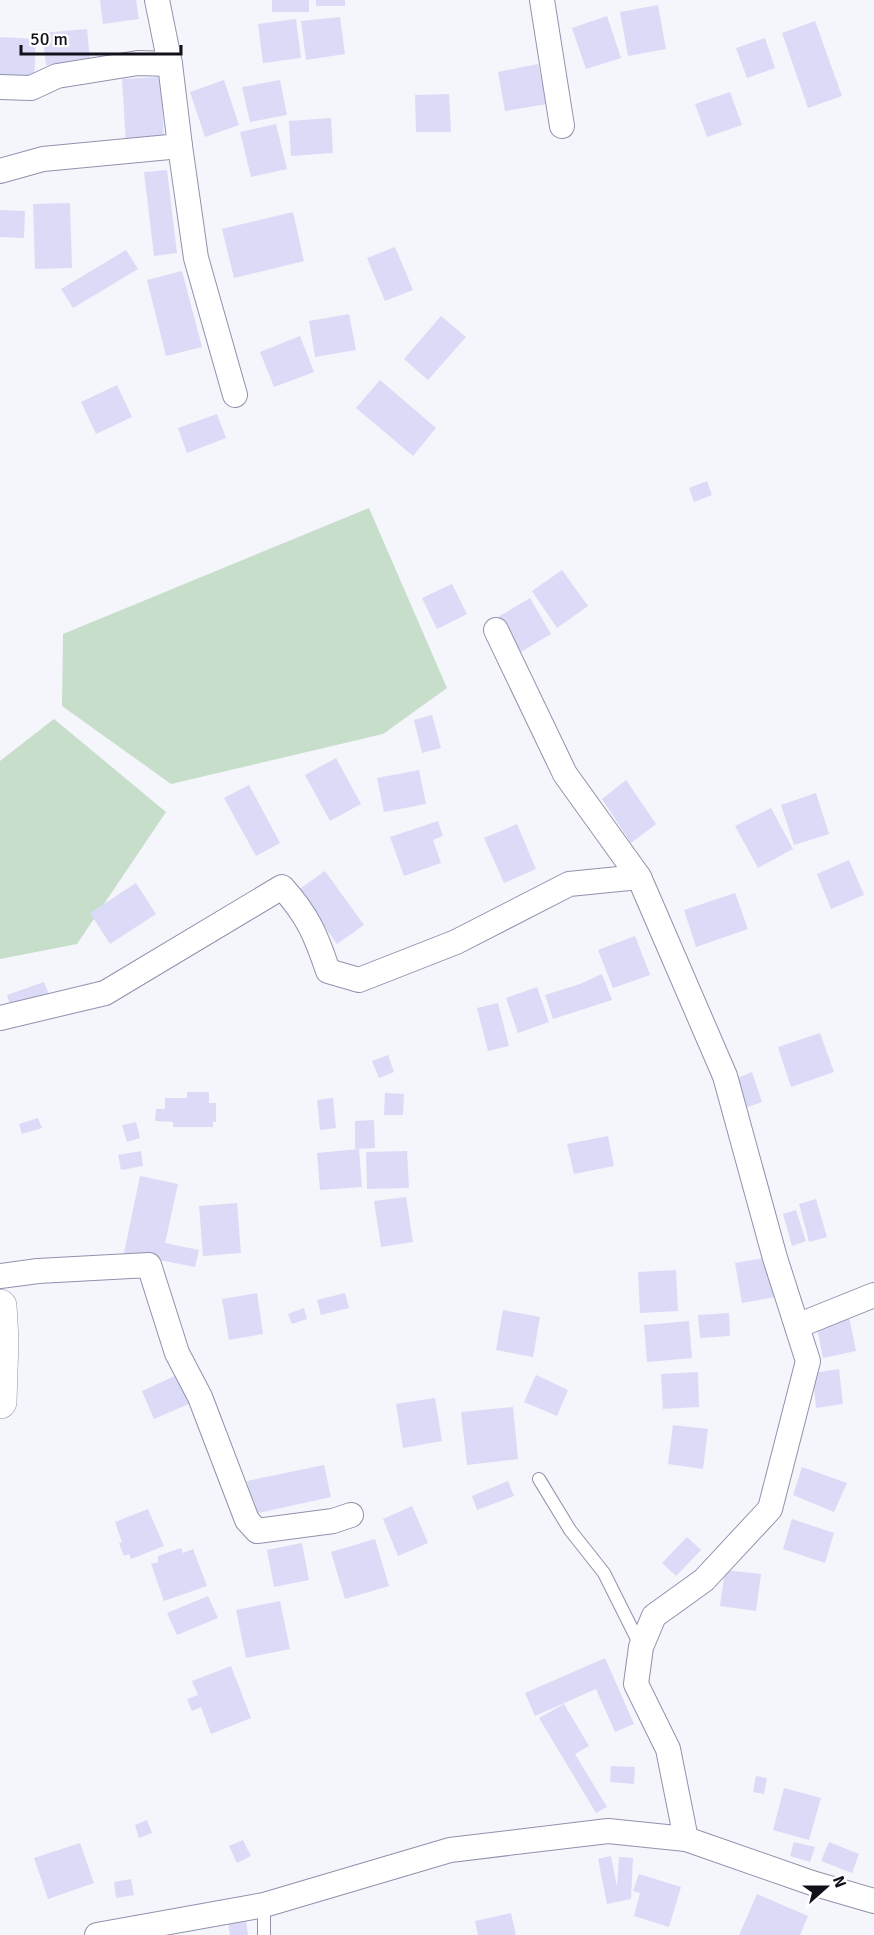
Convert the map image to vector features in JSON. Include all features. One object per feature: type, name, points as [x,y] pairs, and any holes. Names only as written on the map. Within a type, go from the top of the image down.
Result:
[{"type":"main road","points":[[0,1306],[2,1340],[0,1402]]},
{"type":"street","points":[[157,0],[170,64],[196,258],[234,395]]},
{"type":"street","points":[[542,0],[562,126]]},
{"type":"street","points":[[0,87],[31,88],[57,76],[138,63],[170,64]]},
{"type":"street","points":[[0,171],[43,159],[180,146]]},
{"type":"street","points":[[496,630],[566,774],[639,878],[725,1076],[775,1258],[808,1361],[770,1509],[704,1580],[654,1616],[640,1647],[636,1684],[668,1749],[686,1839]]},
{"type":"street","points":[[0,1018],[105,993],[282,887],[300,908],[315,933],[328,971],[358,980],[456,942],[569,884],[639,878]]},
{"type":"street","points":[[0,1276],[38,1271],[149,1265],[177,1353],[200,1397],[247,1520],[257,1531],[333,1521],[351,1515]]},
{"type":"street","points":[[797,1326],[874,1295]]},
{"type":"street","points":[[97,1935],[264,1905],[450,1850],[608,1831],[686,1839],[812,1883],[874,1900]]},
{"type":"lane","points":[[539,1479],[570,1530],[604,1573],[640,1647]]},
{"type":"lane","points":[[264,1905],[264,1935]]},
{"type":"green space","points":[[369,508],[447,688],[383,734],[171,784],[62,706],[63,634]]},
{"type":"green space","points":[[54,719],[166,812],[77,944],[0,959],[0,761]]},
{"type":"building","points":[[100,0],[136,0],[139,19],[103,24]]},
{"type":"building","points":[[272,0],[309,0],[309,12],[272,12]]},
{"type":"building","points":[[316,0],[345,0],[345,6],[316,6]]},
{"type":"building","points":[[658,5],[666,49],[628,56],[620,12]]},
{"type":"building","points":[[607,16],[621,58],[586,69],[572,28]]},
{"type":"building","points":[[340,17],[345,54],[306,60],[301,21]]},
{"type":"building","points":[[296,19],[301,58],[263,63],[258,24]]},
{"type":"building","points":[[815,21],[842,96],[808,108],[782,33]]},
{"type":"building","points":[[87,29],[90,61],[46,65],[42,33]]},
{"type":"building","points":[[0,37],[36,39],[34,81],[0,80]]},
{"type":"building","points":[[765,38],[775,68],[747,78],[736,48]]},
{"type":"building","points":[[538,64],[547,104],[505,111],[498,72]]},
{"type":"building","points":[[161,77],[164,142],[126,144],[122,79]]},
{"type":"building","points":[[224,80],[239,125],[205,137],[190,92]]},
{"type":"building","points":[[280,80],[287,115],[250,122],[242,87]]},
{"type":"building","points":[[730,92],[742,125],[707,137],[695,104]]},
{"type":"building","points":[[449,94],[451,132],[416,132],[415,95]]},
{"type":"building","points":[[331,118],[333,153],[291,156],[289,121]]},
{"type":"building","points":[[276,124],[287,169],[251,177],[240,132]]},
{"type":"building","points":[[167,170],[177,253],[154,256],[144,172]]},
{"type":"building","points":[[70,203],[72,268],[35,269],[33,204]]},
{"type":"building","points":[[0,210],[25,211],[24,238],[0,237]]},
{"type":"building","points":[[293,212],[304,261],[234,278],[222,229]]},
{"type":"building","points":[[395,247],[413,290],[385,301],[367,258]]},
{"type":"building","points":[[126,250],[138,269],[73,308],[61,289]]},
{"type":"building","points":[[182,271],[202,347],[166,356],[147,280]]},
{"type":"building","points":[[349,314],[356,350],[315,357],[309,321]]},
{"type":"building","points":[[441,316],[466,337],[428,380],[404,359]]},
{"type":"building","points":[[300,336],[314,372],[274,387],[260,352]]},
{"type":"building","points":[[380,380],[436,428],[413,456],[356,408]]},
{"type":"building","points":[[117,385],[132,417],[96,434],[81,402]]},
{"type":"building","points":[[217,414],[226,438],[187,453],[178,428]]},
{"type":"building","points":[[707,481],[712,495],[694,502],[689,488]]},
{"type":"building","points":[[562,570],[588,606],[557,628],[532,591]]},
{"type":"building","points":[[452,584],[467,614],[437,629],[422,598]]},
{"type":"building","points":[[530,598],[551,634],[519,653],[498,617]]},
{"type":"building","points":[[432,715],[441,748],[422,753],[414,720]]},
{"type":"building","points":[[336,758],[361,804],[330,821],[305,775]]},
{"type":"building","points":[[419,770],[426,804],[384,812],[377,778]]},
{"type":"building","points":[[626,780],[656,824],[631,843],[602,799]]},
{"type":"building","points":[[249,785],[280,843],[256,856],[224,798]]},
{"type":"building","points":[[816,793],[829,834],[794,845],[781,805]]},
{"type":"building","points":[[771,808],[793,849],[758,868],[735,826]]},
{"type":"building","points":[[438,821],[443,836],[433,840],[441,863],[404,876],[390,837]]},
{"type":"building","points":[[517,824],[536,869],[504,883],[484,838]]},
{"type":"building","points":[[849,860],[864,895],[831,909],[817,874]]},
{"type":"building","points":[[325,871],[364,925],[337,944],[298,890]]},
{"type":"building","points":[[136,883],[156,914],[110,944],[90,913]]},
{"type":"building","points":[[735,893],[748,929],[696,947],[684,910]]},
{"type":"building","points":[[635,936],[650,975],[613,988],[598,950]]},
{"type":"building","points":[[602,974],[612,1000],[553,1019],[545,995]]},
{"type":"building","points":[[44,982],[50,997],[12,1011],[7,995]]},
{"type":"building","points":[[537,987],[549,1022],[518,1033],[506,998]]},
{"type":"building","points":[[498,1003],[509,1046],[488,1051],[477,1008]]},
{"type":"building","points":[[820,1033],[834,1072],[791,1087],[778,1047]]},
{"type":"building","points":[[388,1055],[394,1072],[379,1078],[372,1061]]},
{"type":"building","points":[[752,1072],[762,1102],[745,1108],[735,1079]]},
{"type":"building","points":[[187,1092],[209,1092],[209,1103],[216,1103],[216,1122],[213,1122],[213,1127],[173,1127],[173,1122],[155,1121],[156,1109],[165,1109],[165,1098],[187,1098]]},
{"type":"building","points":[[385,1093],[404,1094],[403,1115],[384,1115]]},
{"type":"building","points":[[333,1098],[336,1128],[320,1130],[317,1100]]},
{"type":"building","points":[[38,1118],[42,1128],[22,1134],[19,1124]]},
{"type":"building","points":[[374,1120],[375,1148],[355,1149],[355,1121]]},
{"type":"building","points":[[136,1122],[140,1138],[127,1142],[122,1125]]},
{"type":"building","points":[[608,1136],[614,1166],[574,1174],[567,1144]]},
{"type":"building","points":[[359,1149],[362,1187],[320,1190],[317,1153]]},
{"type":"building","points":[[141,1151],[143,1166],[121,1170],[118,1155]]},
{"type":"building","points":[[407,1151],[409,1188],[367,1189],[366,1152]]},
{"type":"building","points":[[140,1176],[178,1184],[165,1243],[199,1250],[195,1267],[124,1253]]},
{"type":"building","points":[[406,1197],[413,1242],[381,1247],[374,1201]]},
{"type":"building","points":[[816,1199],[827,1237],[809,1242],[799,1204]]},
{"type":"building","points":[[237,1203],[241,1253],[203,1256],[199,1206]]},
{"type":"building","points":[[796,1210],[806,1241],[792,1246],[783,1214]]},
{"type":"building","points":[[769,1257],[776,1297],[742,1303],[735,1263]]},
{"type":"building","points":[[676,1270],[678,1311],[640,1313],[638,1272]]},
{"type":"building","points":[[257,1293],[263,1334],[229,1340],[222,1299]]},
{"type":"building","points":[[345,1293],[349,1308],[321,1315],[317,1300]]},
{"type":"building","points":[[304,1308],[307,1319],[292,1324],[288,1314]]},
{"type":"building","points":[[503,1310],[540,1317],[533,1357],[496,1350]]},
{"type":"building","points":[[729,1313],[730,1336],[700,1338],[698,1315]]},
{"type":"building","points":[[849,1317],[856,1351],[823,1358],[816,1323]]},
{"type":"building","points":[[689,1321],[692,1358],[647,1362],[644,1325]]},
{"type":"building","points":[[839,1369],[843,1404],[816,1408],[813,1373]]},
{"type":"building","points":[[698,1372],[699,1407],[663,1409],[661,1374]]},
{"type":"building","points":[[179,1374],[191,1403],[154,1419],[142,1391]]},
{"type":"building","points":[[536,1375],[568,1390],[557,1416],[524,1402]]},
{"type":"building","points":[[435,1398],[442,1441],[403,1448],[396,1404]]},
{"type":"building","points":[[513,1407],[518,1459],[467,1465],[461,1412]]},
{"type":"building","points":[[673,1425],[708,1429],[703,1469],[668,1464]]},
{"type":"building","points":[[324,1465],[331,1497],[254,1514],[247,1481]]},
{"type":"building","points":[[802,1467],[847,1483],[834,1512],[793,1495]]},
{"type":"building","points":[[508,1481],[514,1496],[477,1510],[472,1496]]},
{"type":"building","points":[[412,1506],[428,1543],[398,1556],[383,1519]]},
{"type":"building","points":[[148,1509],[164,1546],[131,1559],[129,1554],[124,1556],[115,1522]]},
{"type":"building","points":[[792,1519],[834,1533],[825,1563],[783,1549]]},
{"type":"building","points":[[687,1537],[701,1550],[676,1576],[662,1563]]},
{"type":"building","points":[[375,1539],[389,1586],[345,1599],[331,1552]]},
{"type":"building","points":[[302,1543],[309,1580],[274,1587],[267,1550]]},
{"type":"building","points":[[181,1548],[183,1553],[193,1549],[207,1586],[164,1601],[151,1564],[158,1562],[158,1556]]},
{"type":"building","points":[[725,1570],[761,1574],[756,1611],[720,1606]]},
{"type":"building","points":[[208,1596],[218,1618],[177,1635],[167,1613]]},
{"type":"building","points":[[280,1601],[290,1649],[246,1658],[236,1610]]},
{"type":"building","points":[[605,1658],[634,1724],[615,1732],[596,1689],[535,1716],[525,1693]]},
{"type":"building","points":[[231,1666],[251,1718],[211,1734],[201,1707],[192,1711],[187,1699],[198,1695],[192,1681]]},
{"type":"building","points":[[564,1704],[589,1746],[575,1754],[607,1807],[596,1813],[539,1718]]},
{"type":"building","points":[[611,1766],[635,1767],[634,1784],[610,1782]]},
{"type":"building","points":[[756,1776],[767,1778],[764,1794],[753,1792]]},
{"type":"building","points":[[784,1788],[821,1798],[809,1840],[773,1830]]},
{"type":"building","points":[[147,1820],[152,1833],[139,1838],[135,1825]]},
{"type":"building","points":[[243,1840],[251,1856],[237,1863],[229,1846]]},
{"type":"building","points":[[794,1842],[815,1847],[810,1862],[790,1856]]},
{"type":"building","points":[[829,1842],[859,1854],[852,1873],[821,1861]]},
{"type":"building","points":[[80,1843],[94,1883],[48,1899],[34,1858]]},
{"type":"building","points":[[611,1856],[617,1887],[619,1857],[633,1858],[631,1899],[607,1904],[598,1859]]},
{"type":"building","points":[[639,1874],[681,1887],[669,1927],[634,1916],[640,1893],[633,1891]]},
{"type":"building","points":[[131,1879],[134,1895],[116,1898],[114,1882]]},
{"type":"building","points":[[757,1894],[808,1916],[800,1935],[739,1935]]},
{"type":"building","points":[[511,1913],[516,1935],[478,1935],[475,1921]]},
{"type":"building","points":[[246,1920],[248,1935],[230,1935],[228,1922]]}]
